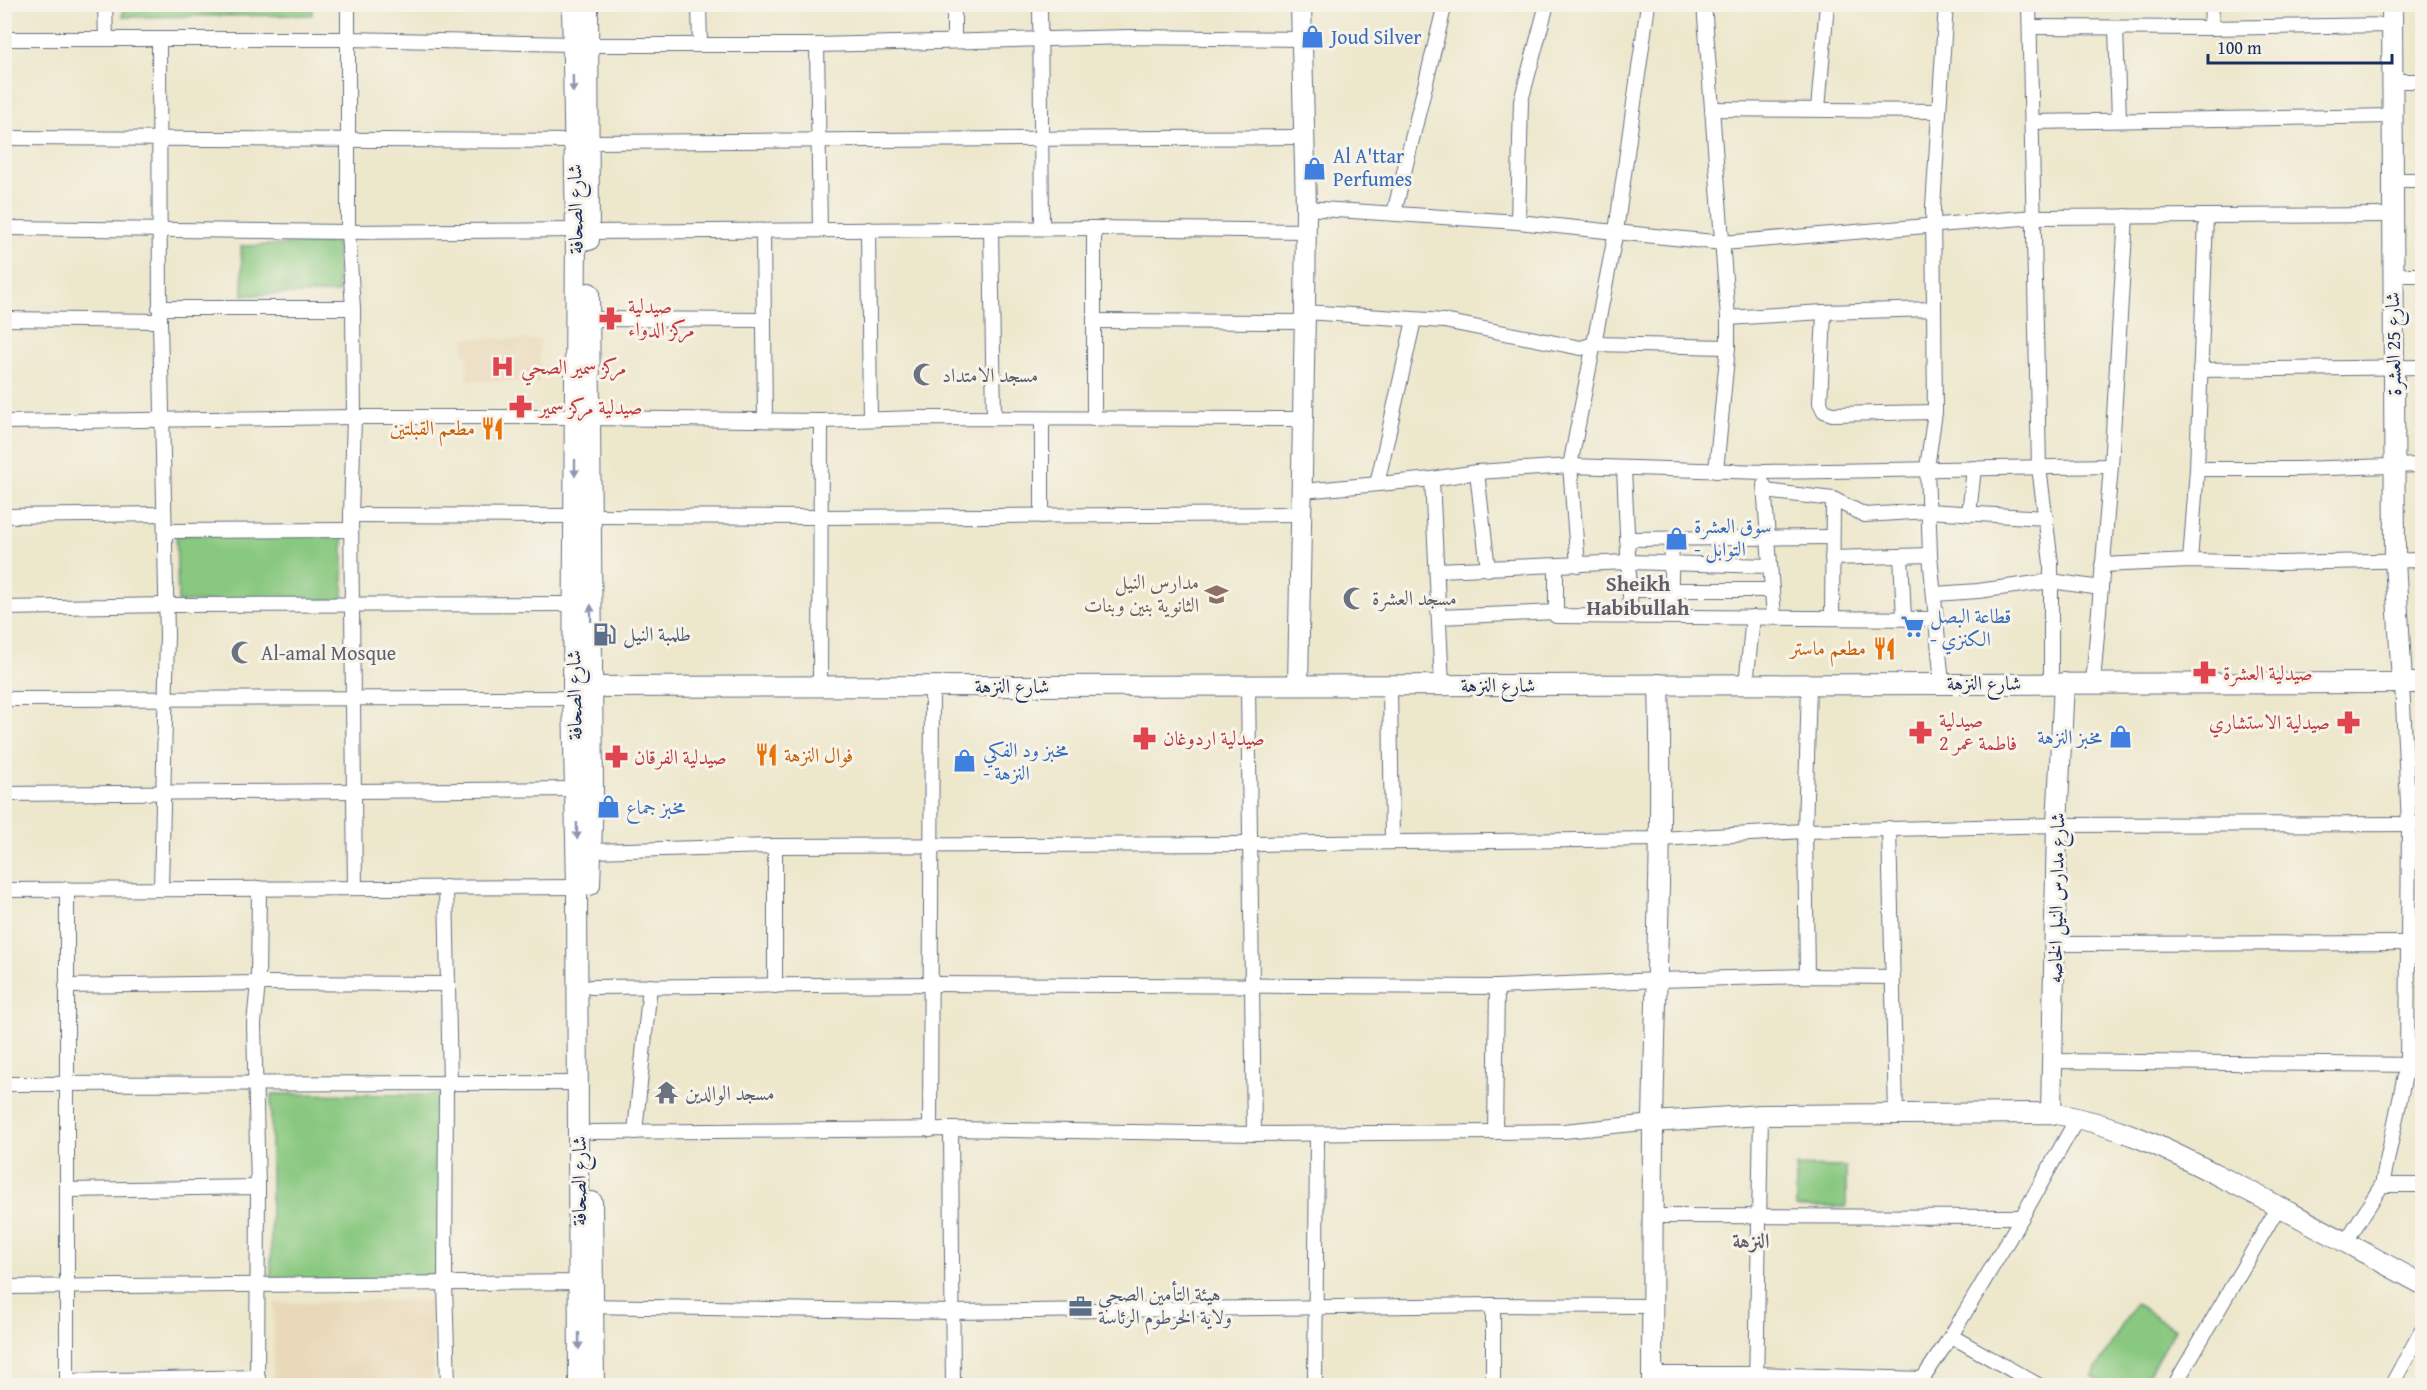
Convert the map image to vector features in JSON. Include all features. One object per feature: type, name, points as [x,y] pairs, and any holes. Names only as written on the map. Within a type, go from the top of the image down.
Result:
[{"type":"street","points":[[105,4],[106,39]]},
{"type":"street","points":[[348,4],[348,232],[353,308],[354,417],[351,530],[355,888]]},
{"type":"street","name":"شارع الصحافة","points":[[572,4],[581,45]]},
{"type":"street","name":"شارع الصحافة","points":[[586,1282],[592,1132],[591,850],[583,692],[581,45],[588,4]]},
{"type":"street","points":[[699,4],[700,45]]},
{"type":"street","points":[[954,4],[954,41]]},
{"type":"street","points":[[1040,4],[1042,228]]},
{"type":"street","points":[[1298,685],[1306,231],[1301,4]]},
{"type":"street","points":[[1394,213],[1445,4]]},
{"type":"street","points":[[1518,222],[1521,101],[1547,4]]},
{"type":"street","points":[[1578,565],[1570,466],[1616,231],[1648,4]]},
{"type":"street","points":[[1704,4],[1728,318],[1728,346],[1716,471]]},
{"type":"street","points":[[1818,109],[1827,4]]},
{"type":"street","points":[[1942,684],[1930,555],[1927,468],[1935,412],[1934,225],[1938,111],[1946,4]]},
{"type":"street","points":[[2029,4],[2039,467],[2046,518],[2058,683]]},
{"type":"street","points":[[2211,4],[2211,28]]},
{"type":"street","name":"شارع 25 العشرة","points":[[2392,4],[2395,560],[2402,683]]},
{"type":"street","points":[[2030,27],[2211,28],[2392,25]]},
{"type":"street","points":[[2116,28],[2119,120]]},
{"type":"street","points":[[4,39],[348,39],[581,45],[817,45],[1040,38],[1301,39]]},
{"type":"street","points":[[159,40],[160,315],[167,605],[161,889]]},
{"type":"street","points":[[817,45],[820,230]]},
{"type":"street","points":[[2393,81],[2422,81]]},
{"type":"street","points":[[1712,109],[1938,111]]},
{"type":"street","points":[[2032,123],[2394,116]]},
{"type":"street","points":[[4,138],[582,141],[1304,137]]},
{"type":"street","points":[[2392,180],[2422,180]]},
{"type":"street","points":[[1306,208],[1518,222],[1723,243],[2034,217],[2392,215]]},
{"type":"street","points":[[2093,683],[2111,466],[2126,216]]},
{"type":"street","points":[[2190,561],[2197,468],[2206,216]]},
{"type":"street","points":[[4,228],[348,232],[763,232],[1042,228],[1306,231]]},
{"type":"street","points":[[1094,228],[1094,419]]},
{"type":"street","points":[[991,229],[994,418]]},
{"type":"street","points":[[868,230],[870,418]]},
{"type":"street","name":"شارع الصحافة","points":[[582,231],[589,320],[582,418]]},
{"type":"street","points":[[763,232],[765,420]]},
{"type":"street","points":[[2392,275],[2422,275]]},
{"type":"street","points":[[4,319],[353,308]]},
{"type":"street","points":[[1728,318],[1824,312],[1934,309]]},
{"type":"street","points":[[1824,312],[1820,403],[1824,411],[1832,414],[1935,412]]},
{"type":"street","points":[[1094,321],[1305,317],[1444,321],[1561,346],[1581,348],[1594,344],[1728,346]]},
{"type":"street","points":[[589,320],[763,320]]},
{"type":"street","points":[[1377,484],[1414,320]]},
{"type":"street","points":[[2200,370],[2422,368]]},
{"type":"street","points":[[4,422],[354,417],[821,421],[870,418],[1302,419]]},
{"type":"street","points":[[1042,419],[1042,516]]},
{"type":"street","points":[[820,686],[821,421]]},
{"type":"street","points":[[2197,468],[2296,469],[2422,465]]},
{"type":"street","points":[[1303,491],[1432,479],[1477,472],[1570,466],[1764,472],[2111,466]]},
{"type":"street","points":[[1969,514],[1974,468]]},
{"type":"street","points":[[1624,469],[1630,616]]},
{"type":"street","points":[[1477,472],[1488,568]]},
{"type":"street","points":[[1764,472],[1774,617]]},
{"type":"street","points":[[1432,479],[1442,685]]},
{"type":"street","points":[[1765,492],[1833,499],[1865,515],[1928,511],[2046,518]]},
{"type":"street","points":[[1832,617],[1833,499]]},
{"type":"street","points":[[4,516],[164,514]]},
{"type":"street","points":[[351,515],[821,518],[1302,514]]},
{"type":"street","name":"شارع الصحافة","points":[[579,1386],[586,1306],[579,1083],[576,789],[583,692],[574,604],[583,516]]},
{"type":"street","points":[[165,531],[351,530]]},
{"type":"street","points":[[1627,539],[1832,537]]},
{"type":"street","points":[[1670,616],[1672,538]]},
{"type":"street","points":[[1832,558],[1930,555]]},
{"type":"street","points":[[1901,556],[1904,618]]},
{"type":"street","points":[[2102,565],[2190,561],[2280,563],[2422,560]]},
{"type":"street","points":[[1437,570],[1628,562],[1770,566]]},
{"type":"street","points":[[1556,566],[1556,616],[1937,619]]},
{"type":"street","points":[[1935,594],[1978,591],[2051,581],[2101,588]]},
{"type":"street","points":[[1629,590],[1772,590]]},
{"type":"street","points":[[4,608],[167,605],[574,604]]},
{"type":"street","points":[[1439,617],[1556,612]]},
{"type":"street","points":[[1746,684],[1753,617]]},
{"type":"street","name":"شارع مدارس النيل الخاصه","points":[[2051,1113],[2058,683]]},
{"type":"street","points":[[2345,1243],[2382,1185],[2407,1065],[2407,942],[2416,824],[2402,683]]},
{"type":"street","name":"شارع النزهة","points":[[583,692],[820,686],[2422,683]]},
{"type":"street","points":[[1659,684],[1658,980],[1653,1122],[1652,1380],[1921,1382],[2022,1217],[2078,1117]]},
{"type":"street","points":[[1807,976],[1805,831],[1809,684]]},
{"type":"street","points":[[1248,685],[1254,1134]]},
{"type":"street","points":[[1390,685],[1392,842]]},
{"type":"street","points":[[930,1130],[932,686]]},
{"type":"street","points":[[4,699],[353,697],[583,692]]},
{"type":"street","points":[[4,794],[576,789]]},
{"type":"street","points":[[591,850],[775,846],[1659,839],[1889,828],[2416,824]]},
{"type":"street","points":[[1889,828],[1896,1114]]},
{"type":"street","points":[[775,846],[775,986]]},
{"type":"street","points":[[4,890],[577,887]]},
{"type":"street","points":[[67,889],[67,1383],[257,1381],[258,1187],[254,1024],[258,983],[259,888]]},
{"type":"street","points":[[446,888],[448,984],[445,1284],[447,1386]]},
{"type":"street","points":[[2055,944],[2422,943]]},
{"type":"street","points":[[591,987],[931,984],[1497,987],[1807,976],[1893,977]]},
{"type":"street","points":[[66,986],[258,983],[448,984]]},
{"type":"street","points":[[635,1132],[650,986]]},
{"type":"street","points":[[1495,1132],[1497,987]]},
{"type":"street","points":[[2052,1061],[2422,1065]]},
{"type":"street","points":[[4,1084],[579,1083]]},
{"type":"street","points":[[592,1132],[930,1130],[1254,1134],[1495,1132],[1564,1131],[1761,1115],[2051,1113],[2078,1117],[2139,1136],[2279,1206],[2422,1284]]},
{"type":"street","points":[[1756,1380],[1757,1215],[1761,1115]]},
{"type":"street","points":[[951,1130],[953,1386]]},
{"type":"street","points":[[1316,1386],[1317,1134]]},
{"type":"street","points":[[2382,1185],[2422,1185]]},
{"type":"street","points":[[67,1190],[258,1187]]},
{"type":"street","points":[[2174,1386],[2279,1206]]},
{"type":"street","points":[[1654,1216],[2022,1217]]},
{"type":"street","points":[[4,1287],[586,1282]]},
{"type":"street","points":[[586,1306],[953,1312],[1493,1305],[1654,1306]]},
{"type":"street","points":[[1493,1305],[1493,1386]]},
{"type":"street","name":"شارع الصحافة","points":[[586,1306],[594,1386]]},
{"type":"street","points":[[2391,1386],[2422,1330]]},
{"type":"street","points":[[1951,1336],[2040,1386]]},
{"type":"shaded area","name":"مركز سمير الصحي","points":[[464,338],[540,340],[539,383],[467,380],[468,353],[464,353]]},
{"type":"shaded area","points":[[431,1300],[433,1385],[273,1385],[274,1303]]},
{"type":"green space","points":[[123,5],[312,5],[312,15],[123,17]]},
{"type":"green space","points":[[337,243],[338,293],[243,295],[241,246]]},
{"type":"green space","points":[[343,534],[343,600],[178,602],[176,535]]},
{"type":"green space","points":[[271,1094],[439,1095],[442,1279],[271,1280]]},
{"type":"green space","points":[[1796,1166],[1846,1167],[1846,1207],[1796,1207]]},
{"type":"green space","points":[[2135,1303],[2175,1329],[2142,1385],[2107,1385],[2092,1377]]},
{"type":"place","name":"Joud Silver","points":[[1313,37]]},
{"type":"place","name":"Al A'ttar Perfumes","points":[[1315,168]]},
{"type":"place","name":"صيدلية مركز الدواء","points":[[610,318]]},
{"type":"place","name":"مركز سمير الصحي","points":[[503,367]]},
{"type":"place","name":"مسجد الامتداد","points":[[924,375]]},
{"type":"place","name":"صيدلية مركز سمير","points":[[521,407]]},
{"type":"place","name":"مطعم القبلتين","points":[[493,428]]},
{"type":"place","name":"سوق العشرة - التوابل","points":[[1676,538]]},
{"type":"place","name":"مدارس النيل الثانوية بنين وبنات","points":[[1217,594]]},
{"type":"place","name":"مسجد العشرة","points":[[1354,598]]},
{"type":"place","name":"قطاعة البصل - الكنزي","points":[[1912,627]]},
{"type":"place","name":"طلمبة النيل","points":[[605,634]]},
{"type":"place","name":"مطعم ماستر","points":[[1884,648]]},
{"type":"place","name":"Al-amal Mosque","points":[[243,653]]},
{"type":"place","name":"صيدلية العشرة","points":[[2205,673]]},
{"type":"place","name":"صيدلية الاستشاري","points":[[2348,722]]},
{"type":"place","name":"صيدلية فاطمة عمر 2","points":[[1921,732]]},
{"type":"place","name":"مخبز النزهة","points":[[2120,737]]},
{"type":"place","name":"صيدلية اردوغان","points":[[1145,738]]},
{"type":"place","name":"فوال النزهة","points":[[766,755]]},
{"type":"place","name":"صيدلية الفرقان","points":[[616,757]]},
{"type":"place","name":"مخبز ود الفكي - النزهة","points":[[965,761]]},
{"type":"place","name":"مخبز جماع","points":[[608,807]]},
{"type":"place","name":"مسجد الوالدين","points":[[667,1093]]},
{"type":"place","name":"هيئة التأمين الصحي ولاية الخرطوم الرئاسة","points":[[1080,1306]]},
{"type":"district","name":"Sheikh Habibullah","points":[[1638,596]]},
{"type":"district","name":"النزهة","points":[[1751,1241]]}]
